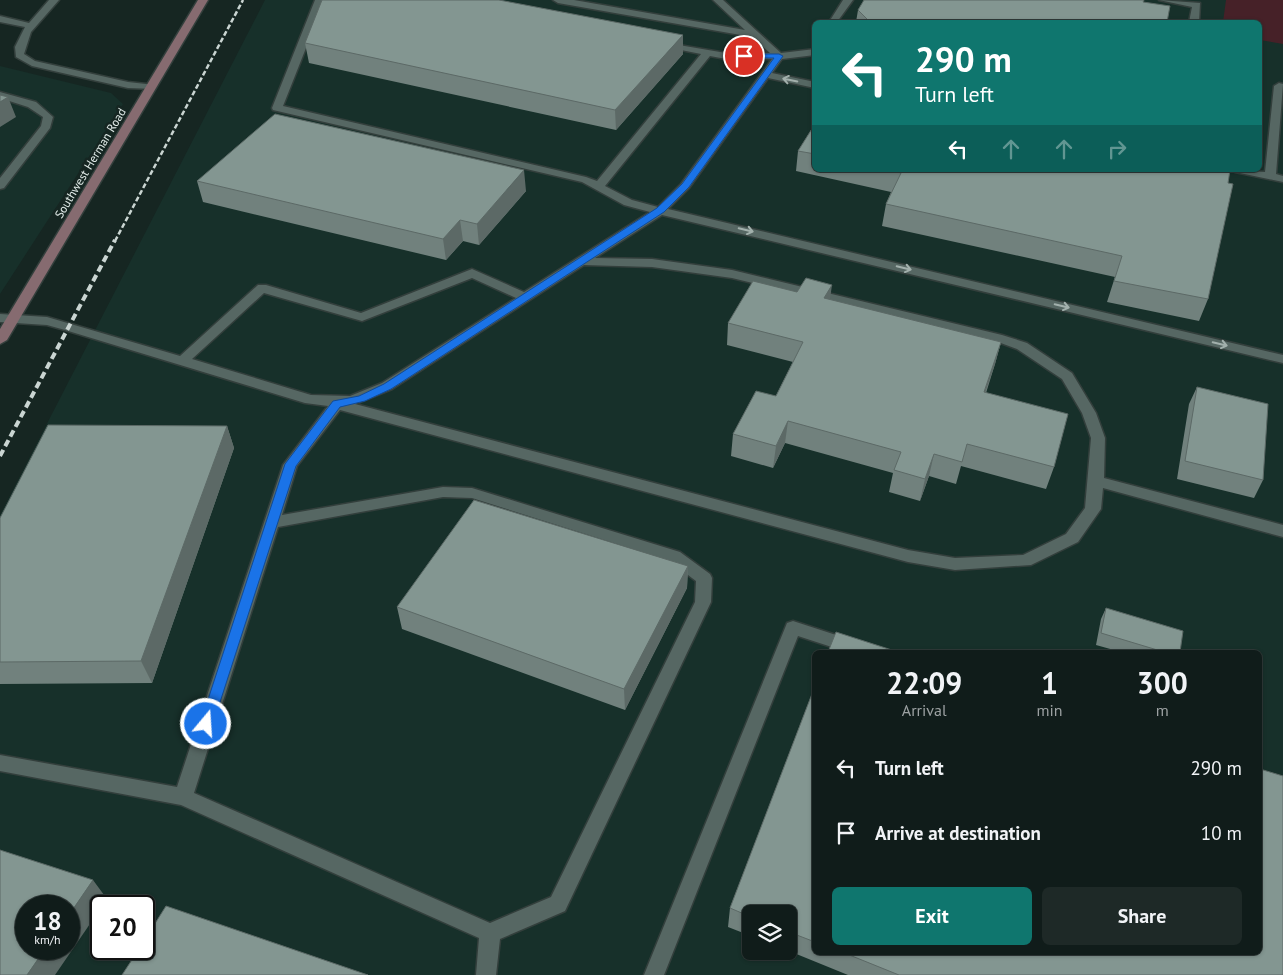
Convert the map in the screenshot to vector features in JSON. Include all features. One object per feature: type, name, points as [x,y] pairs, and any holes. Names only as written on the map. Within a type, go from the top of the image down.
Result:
[{"type":"main road","name":"Southwest Herman Road","points":[[0,340],[6,319],[203,0]]},
{"type":"lane","points":[[54,0],[31,26],[19,48],[19,55],[32,63],[128,84],[151,87]]},
{"type":"lane","points":[[320,0],[277,108],[586,180],[628,203],[1283,359]]},
{"type":"lane","points":[[558,0],[753,34]]},
{"type":"lane","points":[[718,0],[779,56]]},
{"type":"lane","points":[[834,20],[848,0]]},
{"type":"lane","points":[[1164,0],[1197,5],[1194,20]]},
{"type":"lane","points":[[0,19],[31,26]]},
{"type":"lane","points":[[649,41],[726,56],[779,56],[812,51]]},
{"type":"lane","points":[[598,187],[707,53]]},
{"type":"lane","points":[[183,797],[290,464],[337,404],[361,399],[387,386],[660,210],[686,186],[779,56]]},
{"type":"lane","points":[[766,75],[812,83]]},
{"type":"lane","points":[[1270,176],[1279,86]]},
{"type":"lane","points":[[0,95],[30,102],[40,108],[48,117],[46,126],[0,186]]},
{"type":"lane","points":[[1249,172],[1283,179]]},
{"type":"lane","points":[[6,319],[46,321],[62,325],[310,400],[337,404],[908,556],[955,564],[1025,561],[1072,538],[1092,509],[1096,481],[1098,438],[1089,413],[1068,376],[1022,346],[1002,339],[732,274],[652,263],[582,261]]},
{"type":"lane","points":[[182,361],[262,288],[362,317],[472,273],[525,297]]},
{"type":"lane","points":[[1096,481],[1283,531]]},
{"type":"lane","points":[[0,763],[183,797],[490,933],[558,904],[703,602],[704,578],[674,556],[472,493],[443,492],[272,522]]},
{"type":"lane","points":[[654,975],[794,628],[861,650]]},
{"type":"lane","points":[[486,975],[490,933]]},
{"type":"shaded area","points":[[265,0],[1283,0],[1283,975],[0,975],[0,515]]},
{"type":"shaded area","points":[[1226,0],[1283,0],[1283,44],[1262,40],[1262,20],[1223,20]]},
{"type":"shaded area","points":[[0,66],[111,93],[123,104],[0,294]]},
{"type":"building","points":[[322,0],[499,0],[683,35],[615,110],[305,43]]},
{"type":"building","points":[[864,0],[1144,0],[1143,2],[1170,6],[1167,20],[868,20],[858,10]]},
{"type":"building","points":[[0,95],[8,97],[0,102]]},
{"type":"building","points":[[275,114],[524,170],[477,224],[460,220],[443,239],[197,181]]},
{"type":"building","points":[[812,129],[812,153],[798,151]]},
{"type":"building","points":[[897,172],[1230,172],[1228,183],[1233,184],[1208,299],[1114,281],[1122,256],[886,204],[901,173]]},
{"type":"building","points":[[806,278],[832,285],[824,298],[1001,342],[984,392],[1068,414],[1054,467],[967,444],[962,462],[934,454],[925,479],[894,470],[901,452],[788,421],[776,446],[733,434],[756,391],[776,396],[803,342],[728,323],[753,281],[797,292]]},
{"type":"building","points":[[1197,387],[1268,404],[1263,480],[1185,461]]},
{"type":"building","points":[[48,425],[227,426],[141,661],[0,662],[0,518]]},
{"type":"building","points":[[474,500],[688,566],[624,689],[397,607]]},
{"type":"building","points":[[1106,608],[1183,631],[1180,650],[1157,650],[1101,633]]},
{"type":"building","points":[[836,632],[892,650],[829,650]]},
{"type":"building","points":[[812,694],[812,941],[797,935],[797,905],[742,905],[742,913],[730,908]]},
{"type":"building","points":[[1262,770],[1283,776],[1283,975],[899,975],[849,955],[1262,955]]},
{"type":"building","points":[[0,850],[93,880],[80,899],[80,895],[15,895],[15,960],[37,960],[27,975],[0,975]]},
{"type":"building","points":[[166,906],[368,975],[122,975],[132,960],[155,960],[155,924]]},
{"type":"railway","points":[[115,241],[243,0]]},
{"type":"railway","points":[[0,456],[115,240]]},
{"type":"route","points":[[206,724],[290,464],[337,404],[361,399],[387,386],[660,210],[686,186],[779,56],[744,56]]}]
